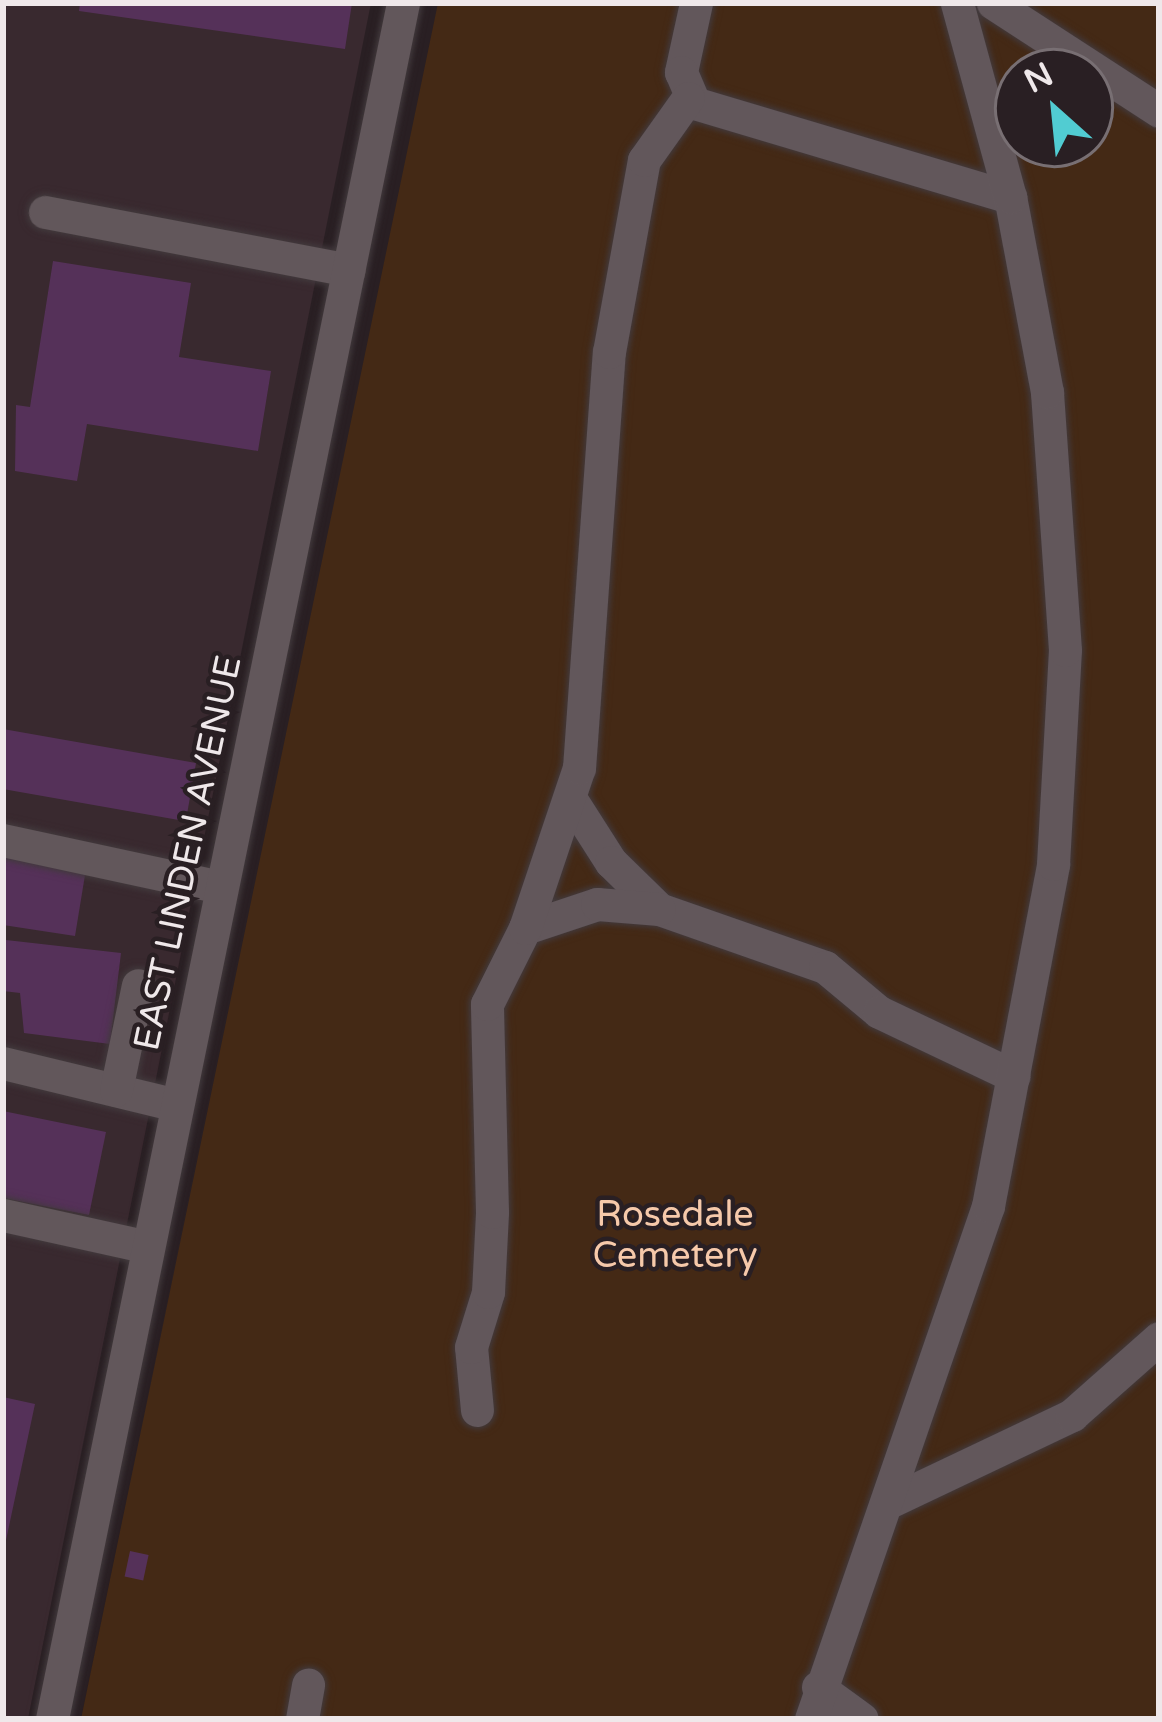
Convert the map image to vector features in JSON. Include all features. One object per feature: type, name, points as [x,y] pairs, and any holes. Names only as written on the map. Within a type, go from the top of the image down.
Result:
[{"type":"street","name":"EAST LINDEN AVENUE","points":[[52,1719],[403,3]]},
{"type":"street","points":[[688,98],[681,72],[696,3]]},
{"type":"street","points":[[862,1719],[814,1703],[889,1502],[988,1206],[1053,864],[1065,650],[1047,392],[1010,196],[957,3]]},
{"type":"street","points":[[993,3],[1159,111]]},
{"type":"street","points":[[688,98],[1010,196]]},
{"type":"street","points":[[477,1410],[471,1347],[488,1292],[492,1212],[488,1004],[525,928],[570,797],[589,707],[603,413],[626,244],[644,160],[688,98]]},
{"type":"street","points":[[45,212],[348,270]]},
{"type":"street","points":[[570,797],[611,862],[659,909]]},
{"type":"street","points":[[3,840],[220,887]]},
{"type":"street","points":[[525,928],[597,904],[659,909],[825,967],[879,1012],[1014,1076]]},
{"type":"street","points":[[116,1090],[137,985]]},
{"type":"street","points":[[3,1064],[176,1105]]},
{"type":"street","points":[[3,1214],[148,1247]]},
{"type":"street","points":[[889,1502],[1072,1415],[1159,1338]]},
{"type":"shaded area","points":[[3,3],[371,3],[28,1719],[3,1719]]},
{"type":"green space","name":"Rosedale Cemetery","points":[[438,3],[1159,3],[1159,1719],[81,1719]]},
{"type":"building","points":[[80,3],[352,3],[345,49],[79,11]]},
{"type":"building","points":[[53,261],[191,283],[179,357],[271,371],[258,451],[87,424],[77,481],[15,471],[16,405],[30,407]]},
{"type":"building","points":[[3,729],[196,763],[186,821],[3,789]]},
{"type":"building","points":[[3,855],[86,869],[75,936],[3,925]]},
{"type":"building","points":[[6,940],[121,953],[110,1044],[24,1033],[20,993],[3,991]]},
{"type":"building","points":[[3,1111],[106,1132],[89,1215],[3,1198]]},
{"type":"building","points":[[3,1397],[35,1404],[5,1545],[3,1545]]},
{"type":"building","points":[[130,1551],[149,1555],[143,1580],[125,1576]]}]
